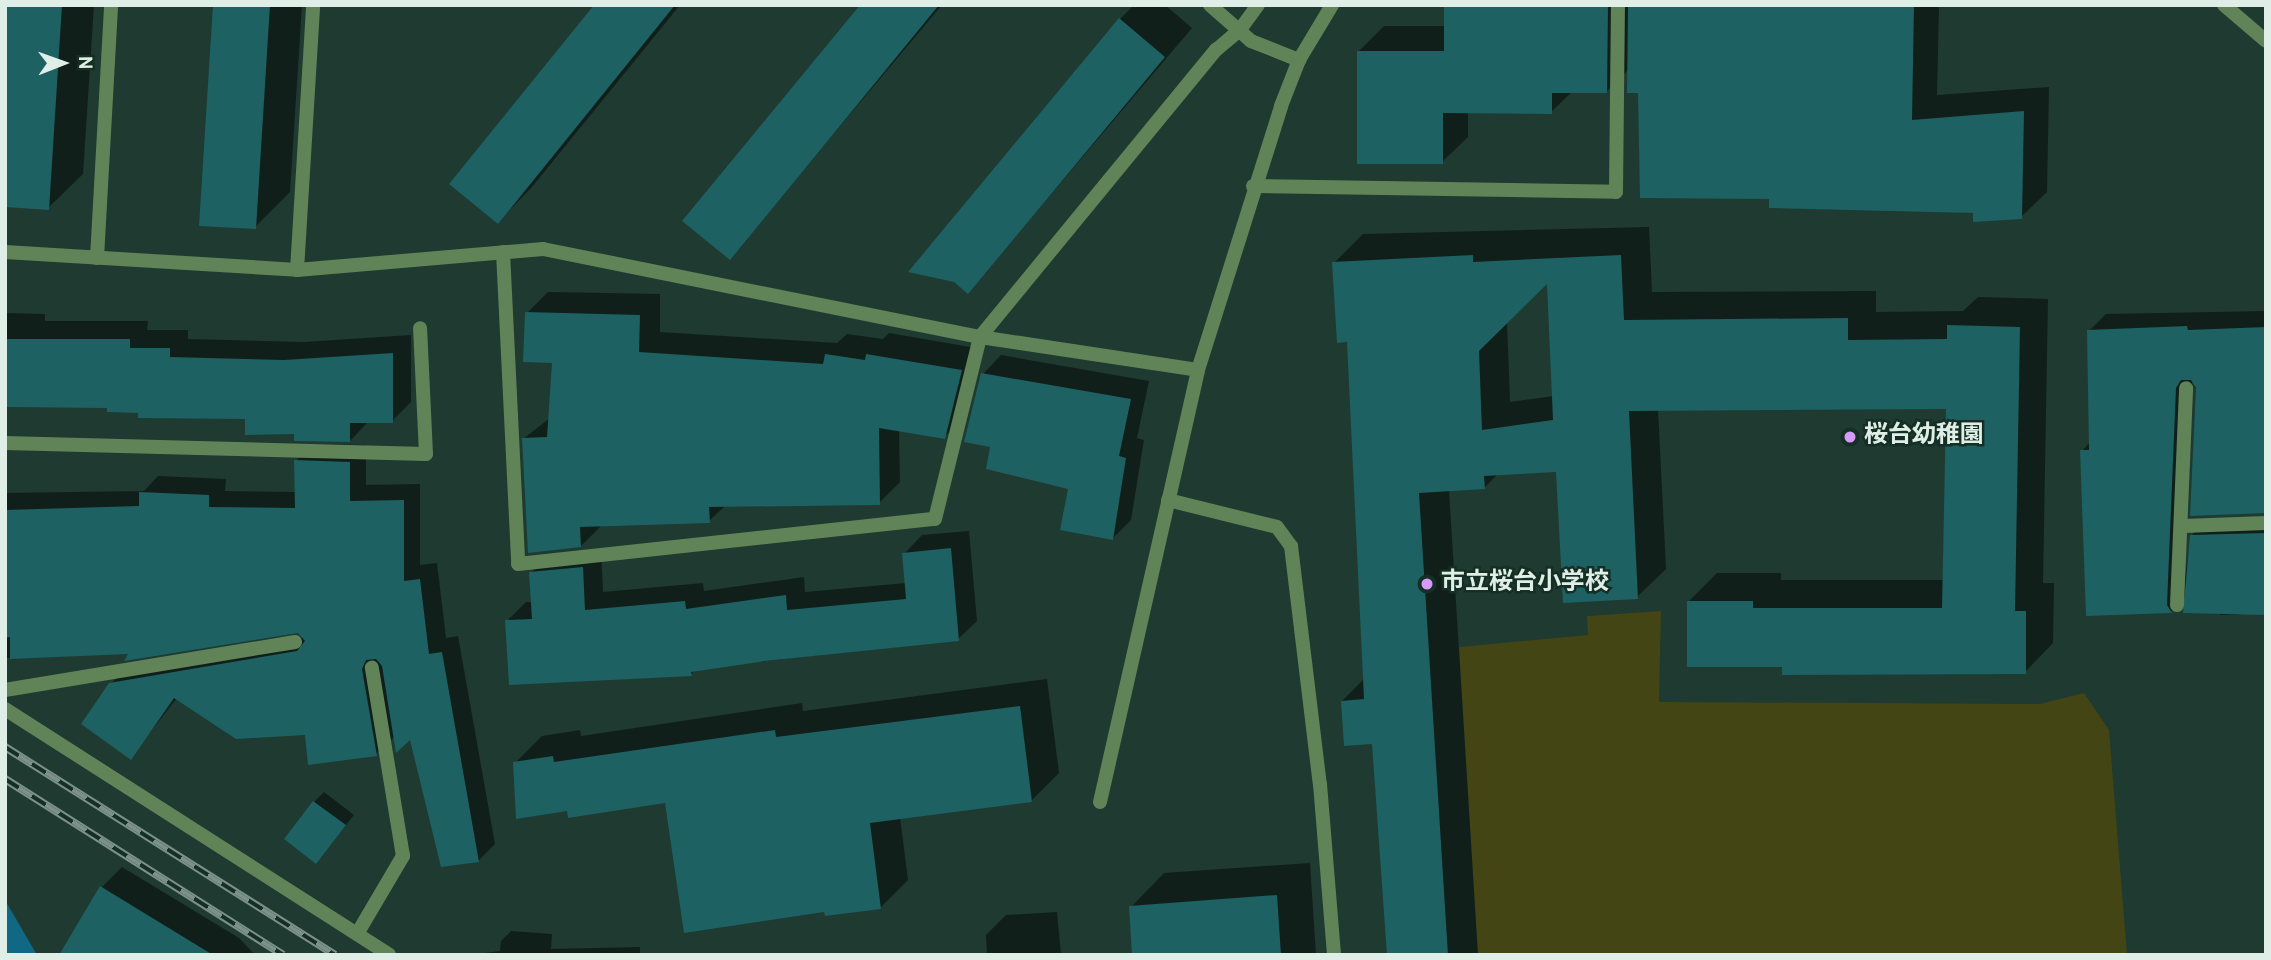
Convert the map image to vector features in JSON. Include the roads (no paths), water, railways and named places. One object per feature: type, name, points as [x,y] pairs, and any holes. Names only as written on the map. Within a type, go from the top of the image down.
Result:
[{"type":"street","points":[[97,258],[111,5]]},
{"type":"street","points":[[298,270],[313,5]]},
{"type":"street","points":[[1210,5],[1251,41],[1298,60]]},
{"type":"street","points":[[503,253],[518,564],[935,519],[980,337],[1216,50],[1239,31],[1258,5]]},
{"type":"street","points":[[1100,802],[1199,370],[1252,186],[1298,60],[1332,5]]},
{"type":"street","points":[[1252,186],[1616,192],[1618,5]]},
{"type":"street","points":[[2224,5],[2266,41]]},
{"type":"street","points":[[5,252],[298,270],[543,249],[980,337],[1199,370]]},
{"type":"street","points":[[5,443],[426,454],[421,328]]},
{"type":"street","points":[[2177,605],[2183,526],[2186,388]]},
{"type":"street","points":[[1168,500],[1277,527],[1291,546],[1320,783],[1335,955]]},
{"type":"street","points":[[2183,526],[2266,523]]},
{"type":"street","points":[[5,690],[295,642]]},
{"type":"street","points":[[357,934],[402,856],[372,668]]},
{"type":"street","points":[[5,709],[389,955]]},
{"type":"water","points":[[5,900],[37,955],[5,955]]},
{"type":"railway","points":[[5,747],[335,955]]},
{"type":"railway","points":[[5,779],[283,955]]},
{"type":"place","name":"桜台幼稚園","points":[[1850,437]]},
{"type":"place","name":"市立桜台小学校","points":[[1427,584]]}]
